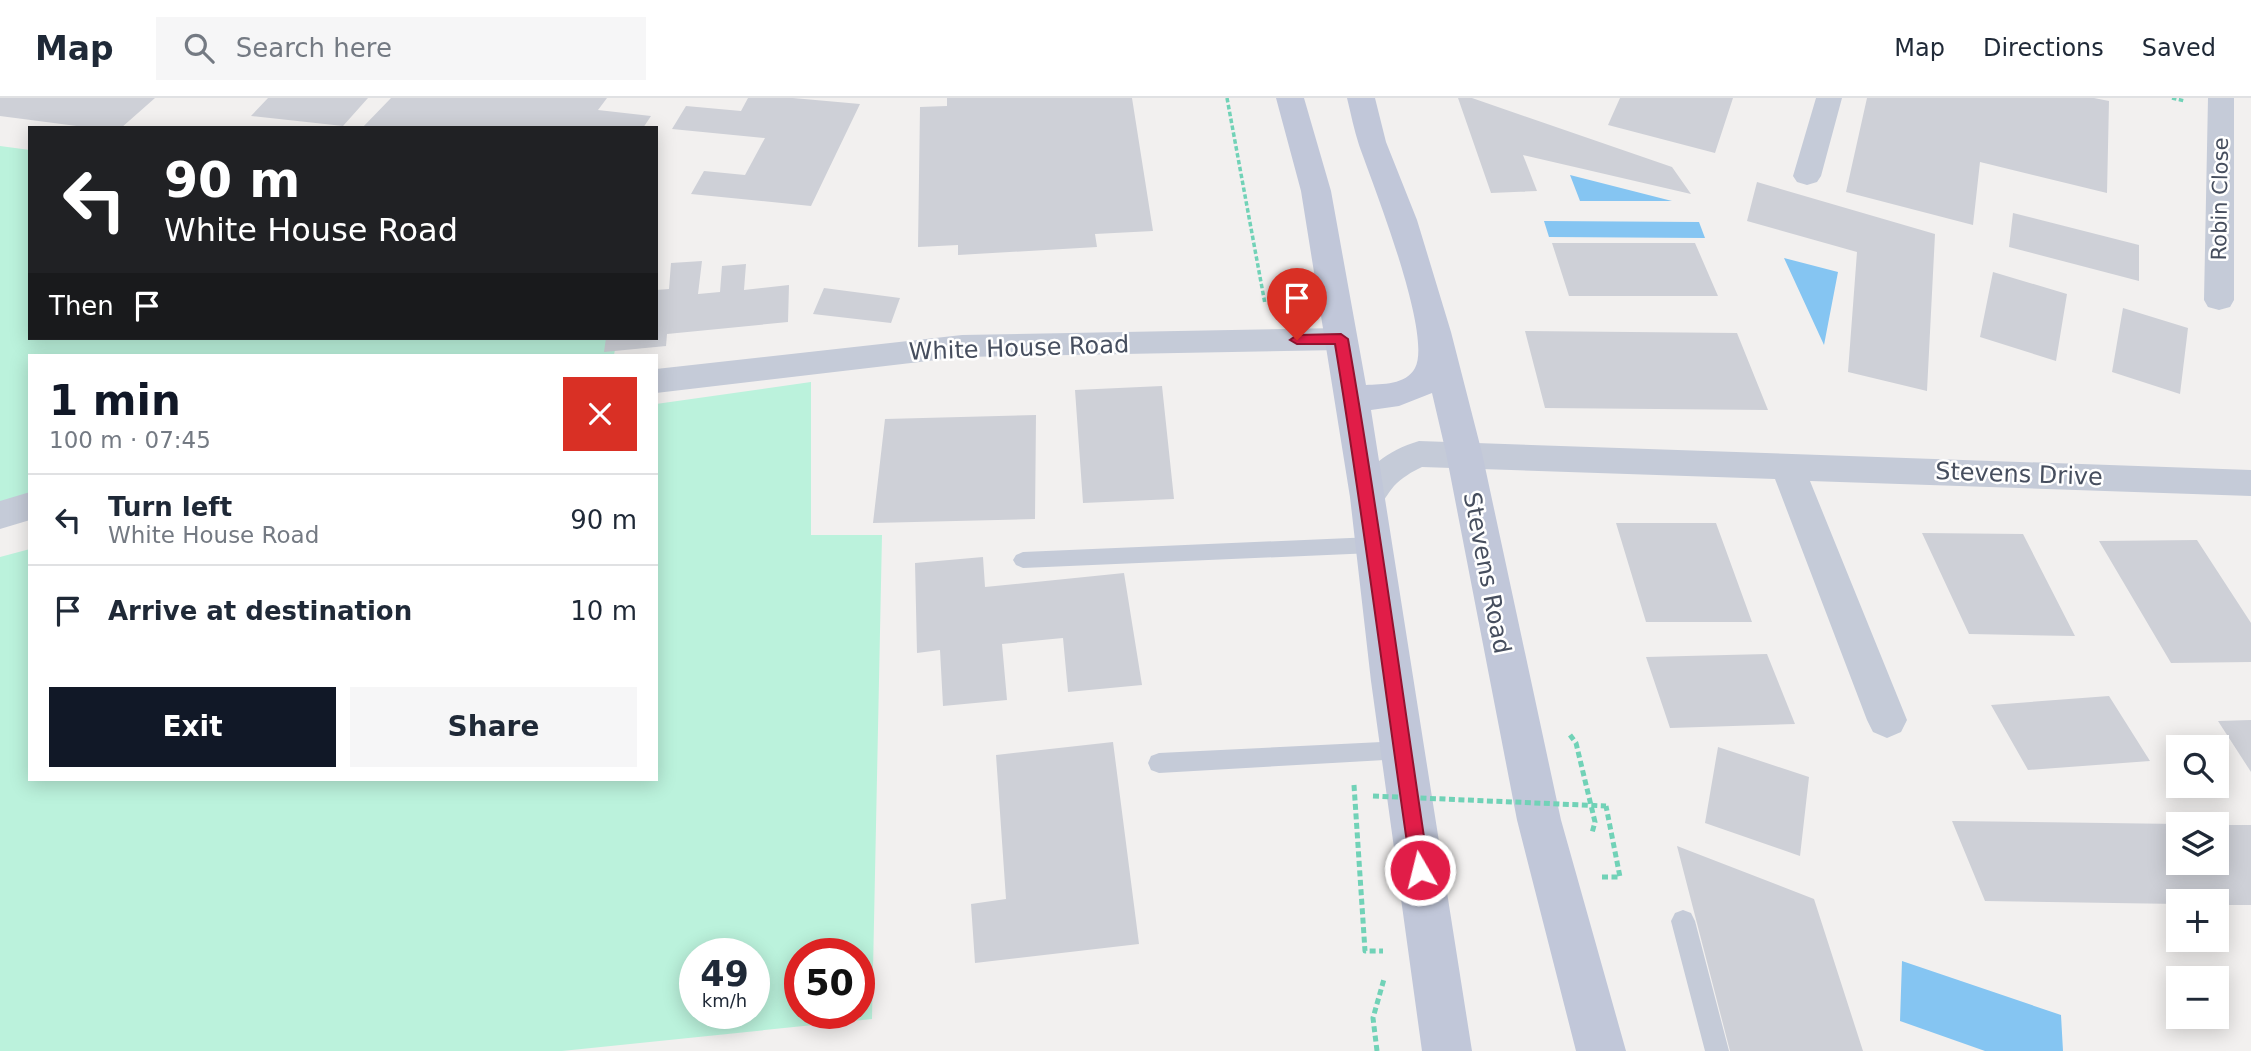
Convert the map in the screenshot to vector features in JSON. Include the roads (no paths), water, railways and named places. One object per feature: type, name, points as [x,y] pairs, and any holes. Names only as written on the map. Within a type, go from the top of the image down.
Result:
[{"type":"main road","points":[[1290,98],[1316,191],[1368,497],[1447,1051]]},
{"type":"main road","name":"Stevens Road","points":[[1361,98],[1373,142],[1402,220],[1434,332],[1464,453],[1539,820],[1601,1051]]},
{"type":"main road","points":[[1351,398],[1392,396],[1409,391],[1423,382],[1433,366],[1434,332]]},
{"type":"street","points":[[1807,176],[1829,98]]},
{"type":"street","name":"Robin Close","points":[[2219,300],[2221,98]]},
{"type":"street","points":[[2227,98],[2251,104]]},
{"type":"street","name":"White House Road","points":[[658,381],[962,346],[1341,339]]},
{"type":"street","name":"Stevens Drive","points":[[1368,497],[1384,473],[1403,460],[1419,454],[1464,453],[2251,483]]},
{"type":"street","points":[[1787,466],[1887,720]]},
{"type":"street","points":[[0,515],[28,507]]},
{"type":"lane","points":[[1023,560],[1373,545]]},
{"type":"lane","points":[[1159,763],[1402,750]]},
{"type":"lane","points":[[1683,921],[1717,1051]]},
{"type":"water","points":[[1570,175],[1672,201],[1580,201]]},
{"type":"water","points":[[1544,221],[1699,222],[1705,238],[1549,237]]},
{"type":"water","points":[[1784,258],[1838,272],[1824,345]]},
{"type":"water","points":[[1902,961],[2061,1015],[2063,1051],[1985,1051],[1900,1021]]}]
